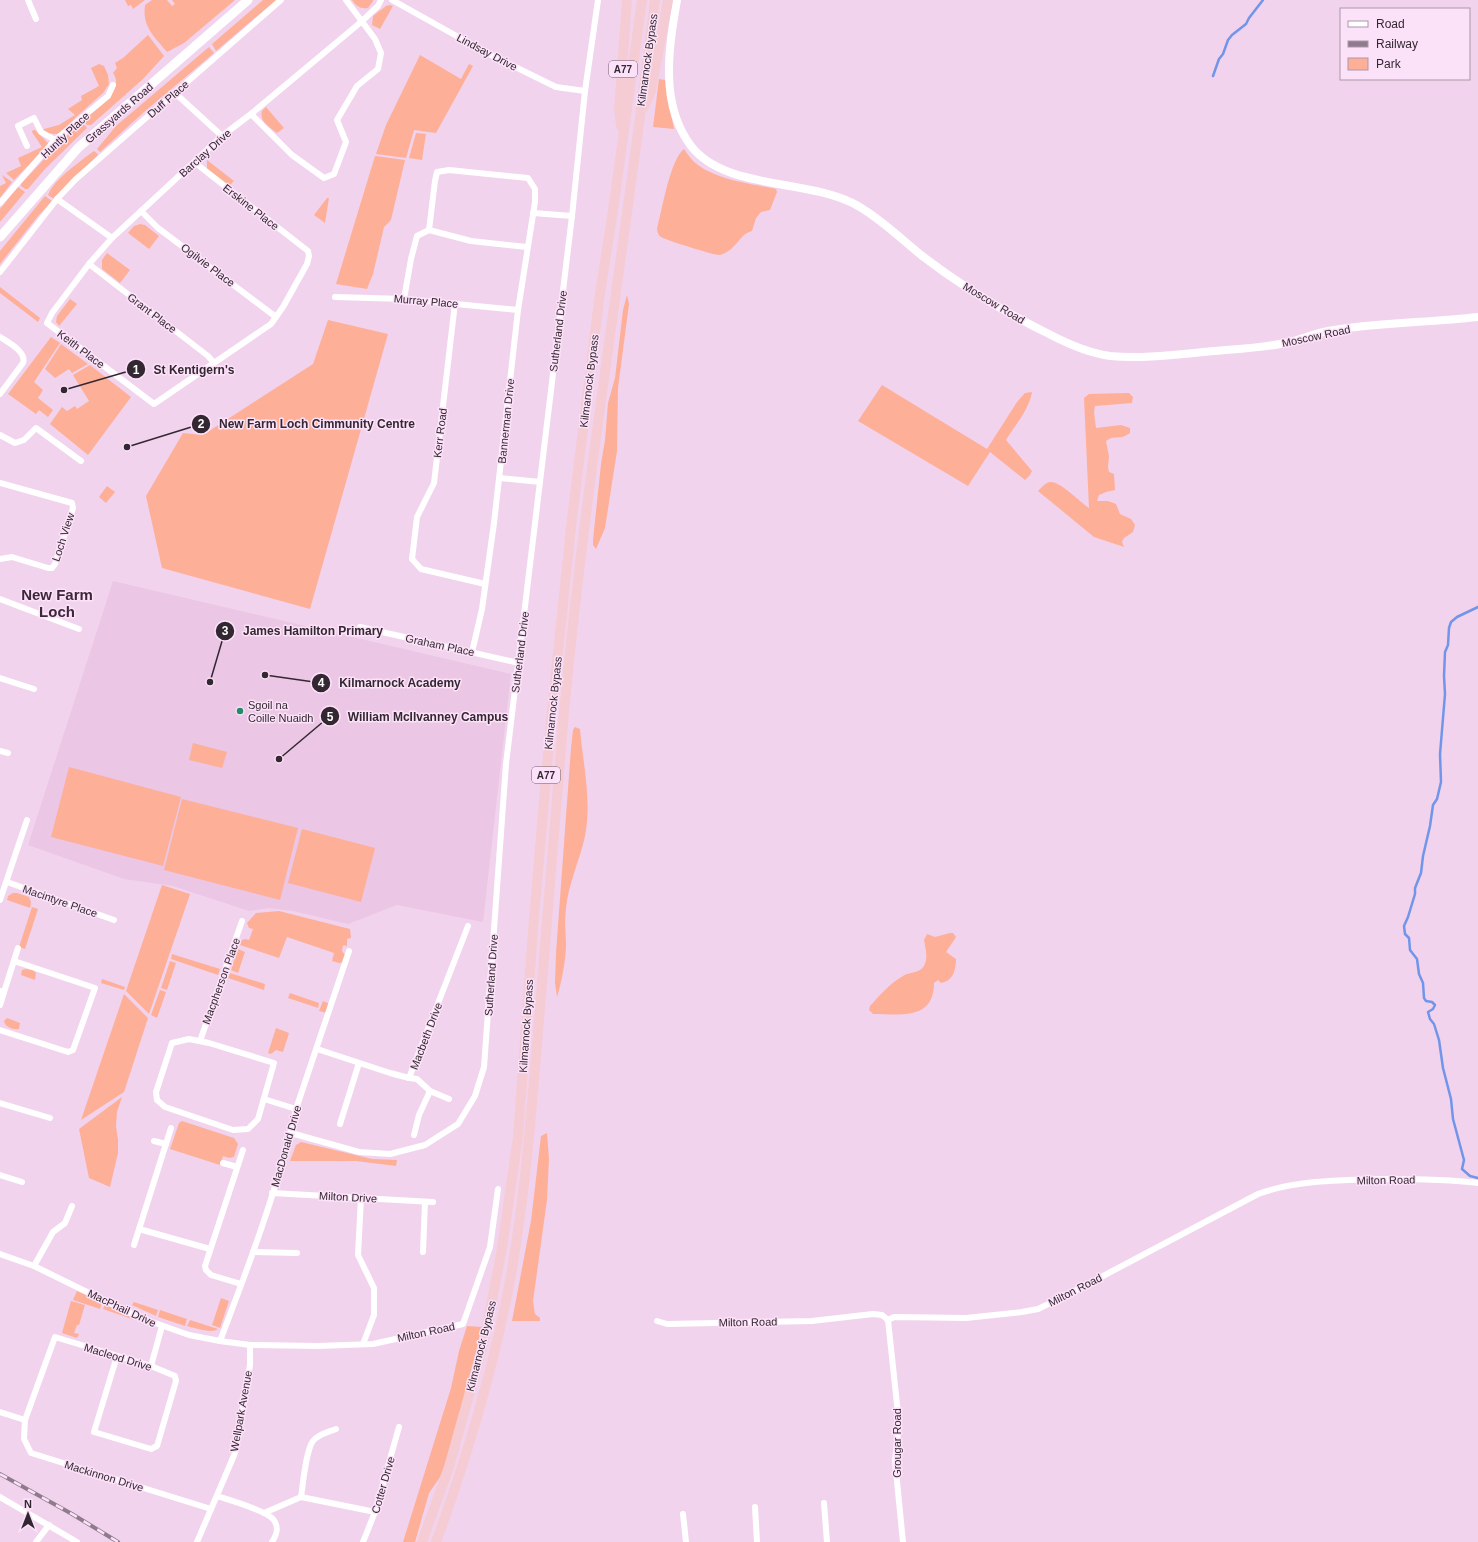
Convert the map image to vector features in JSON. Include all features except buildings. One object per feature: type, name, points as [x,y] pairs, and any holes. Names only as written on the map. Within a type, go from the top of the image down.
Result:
[{"type":"highway","name":"A77","points":[[623,138],[619,110],[627,0]]},
{"type":"highway","name":"Kilmarnock Bypass","points":[[422,1542],[449,1467],[488,1322],[502,1248],[518,1138],[551,721],[571,527],[599,300],[642,0]]},
{"type":"highway","name":"Kilmarnock Bypass","points":[[436,1542],[462,1471],[493,1357],[506,1302],[515,1249],[529,1141],[563,723],[583,530],[655,0]]},
{"type":"highway","name":"A77","points":[[639,118],[651,92],[668,0]]},
{"type":"main road","name":"Grassyards Road","points":[[0,236],[78,148],[248,0]]},
{"type":"street","points":[[28,0],[36,19]]},
{"type":"street","name":"Duff Place","points":[[0,272],[57,199],[76,179],[281,0]]},
{"type":"street","points":[[251,114],[298,160],[324,178],[334,174],[346,142],[337,120],[357,86],[378,69],[381,53],[375,39],[360,22],[346,0]]},
{"type":"street","name":"Barclay Drive","points":[[47,323],[52,313],[89,264],[112,238],[222,136],[251,114],[360,22],[378,6],[381,0]]},
{"type":"street","name":"Lindsay Drive","points":[[392,0],[404,2],[487,53],[556,87],[585,91]]},
{"type":"street","name":"Sutherland Drive","points":[[291,1133],[359,1152],[390,1154],[425,1145],[458,1124],[476,1096],[484,1067],[506,764],[572,216],[585,91],[598,0]]},
{"type":"street","name":"Moscow Road","points":[[677,0],[669,53],[671,96],[680,128],[691,145],[704,160],[719,168],[736,174],[808,189],[845,199],[874,216],[924,257],[973,290],[1031,325],[1083,350],[1103,355],[1136,357],[1197,352],[1274,345],[1327,332],[1383,324],[1478,317]]},
{"type":"street","name":"Huntly Place","points":[[0,203],[55,140],[108,96],[113,85]]},
{"type":"street","points":[[175,93],[222,136]]},
{"type":"street","points":[[27,146],[18,126],[34,118],[41,132],[55,140]]},
{"type":"street","name":"Erskine Place","points":[[194,162],[309,253],[307,264],[276,317]]},
{"type":"street","name":"Bannerman Drive","points":[[429,230],[437,172],[449,170],[528,178],[535,189],[533,213],[518,310],[500,478],[482,609],[472,652]]},
{"type":"street","points":[[57,199],[112,238]]},
{"type":"street","name":"Ogilvie Place","points":[[141,211],[158,228],[276,317]]},
{"type":"street","points":[[533,213],[572,216]]},
{"type":"street","points":[[404,299],[411,259],[417,236],[429,230],[471,241],[527,247]]},
{"type":"street","name":"Grant Place","points":[[89,264],[208,356],[214,363]]},
{"type":"street","name":"Murray Place","points":[[335,296],[404,299],[518,310]]},
{"type":"street","name":"Kerr Road","points":[[455,303],[434,483],[417,517],[412,559],[421,569],[485,584]]},
{"type":"street","points":[[214,363],[264,330],[276,317]]},
{"type":"street","name":"Keith Place","points":[[47,323],[154,404],[214,363]]},
{"type":"street","points":[[0,336],[20,351],[25,359],[0,394]]},
{"type":"street","points":[[0,435],[15,443],[24,440],[36,428],[81,461]]},
{"type":"street","points":[[500,478],[540,482]]},
{"type":"street","name":"Loch View","points":[[0,482],[72,503],[73,508],[55,564],[52,568],[12,557],[0,559]]},
{"type":"street","points":[[0,599],[79,629]]},
{"type":"street","name":"Graham Place","points":[[360,627],[519,663]]},
{"type":"street","points":[[0,678],[34,689]]},
{"type":"street","points":[[0,751],[8,753]]},
{"type":"street","points":[[0,900],[27,820]]},
{"type":"street","name":"Macintyre Place","points":[[7,882],[114,920]]},
{"type":"street","name":"Macpherson Place","points":[[200,1041],[242,922]]},
{"type":"street","name":"Macbeth Drive","points":[[317,1049],[409,1078],[468,926]]},
{"type":"street","points":[[0,1005],[2,991],[18,948]]},
{"type":"street","name":"MacDonald Drive","points":[[220,1341],[253,1252],[291,1133],[296,1109],[349,951]]},
{"type":"street","points":[[0,1030],[68,1052],[73,1050],[95,988],[14,961]]},
{"type":"street","points":[[189,1039],[200,1041],[274,1063],[258,1119],[248,1129],[233,1130],[165,1107],[157,1100],[156,1092],[172,1043],[189,1039]]},
{"type":"street","points":[[340,1124],[359,1063]]},
{"type":"street","points":[[409,1078],[417,1079],[430,1091],[449,1100]]},
{"type":"street","points":[[414,1135],[419,1115],[430,1091]]},
{"type":"street","points":[[264,1099],[296,1109]]},
{"type":"street","points":[[0,1103],[50,1118]]},
{"type":"street","points":[[134,1245],[171,1128]]},
{"type":"street","points":[[154,1140],[166,1144]]},
{"type":"street","points":[[241,1284],[211,1275],[208,1273],[205,1266],[243,1150]]},
{"type":"street","points":[[224,1163],[237,1166]]},
{"type":"street","points":[[0,1175],[22,1182]]},
{"type":"street","name":"Milton Road","points":[[657,1321],[667,1324],[812,1321],[873,1314],[882,1315],[888,1320],[894,1317],[980,1318],[1022,1312],[1038,1309],[1069,1294],[1258,1194],[1276,1188],[1312,1183],[1363,1180],[1434,1179],[1478,1183]]},
{"type":"street","name":"Milton Road","points":[[250,1344],[318,1346],[373,1344],[463,1324],[490,1247],[498,1190]]},
{"type":"street","name":"Milton Drive","points":[[272,1193],[433,1202]]},
{"type":"street","points":[[361,1198],[358,1255],[374,1288],[374,1315],[363,1344]]},
{"type":"street","points":[[423,1252],[425,1202]]},
{"type":"street","points":[[34,1266],[54,1232],[65,1222],[72,1206]]},
{"type":"street","points":[[139,1229],[210,1249]]},
{"type":"street","points":[[253,1252],[297,1253]]},
{"type":"street","name":"MacPhail Drive","points":[[0,1254],[34,1266],[138,1317],[189,1336],[250,1344]]},
{"type":"street","name":"Grougar Road","points":[[888,1320],[898,1423],[895,1461],[903,1542]]},
{"type":"street","points":[[151,1366],[162,1326]]},
{"type":"street","name":"Macleod Drive","points":[[55,1337],[151,1366],[175,1376],[176,1381],[157,1446],[151,1449],[94,1432],[117,1356]]},
{"type":"street","name":"Mackinnon Drive","points":[[55,1337],[25,1420],[24,1439],[31,1453],[211,1509]]},
{"type":"street","name":"Wellpark Avenue","points":[[197,1542],[235,1453],[250,1365],[250,1344]]},
{"type":"street","points":[[0,1412],[25,1420]]},
{"type":"street","name":"Cotter Drive","points":[[364,1542],[375,1512],[400,1427]]},
{"type":"street","points":[[301,1497],[310,1448],[314,1440],[324,1433],[336,1429]]},
{"type":"street","points":[[217,1496],[264,1513],[273,1519],[277,1526],[277,1534],[272,1542]]},
{"type":"street","points":[[0,1497],[77,1542]]},
{"type":"street","points":[[264,1513],[301,1497],[375,1512]]},
{"type":"street","points":[[824,1503],[827,1542]]},
{"type":"street","points":[[755,1507],[757,1542]]},
{"type":"street","points":[[683,1514],[686,1542]]},
{"type":"street","points":[[36,1542],[49,1525]]},
{"type":"shaded area","points":[[113,581],[511,674],[483,922],[397,905],[348,924],[293,911],[269,908],[249,911],[173,886],[124,879],[28,845]]},
{"type":"green space","points":[[125,0],[145,0],[133,9],[131,5],[128,6]]},
{"type":"green space","points":[[152,0],[167,0],[172,6],[175,4],[172,0],[235,0],[184,43],[167,52],[150,31],[145,19],[145,5]]},
{"type":"green space","points":[[263,0],[276,0],[216,51],[212,44]]},
{"type":"green space","points":[[352,0],[373,1],[368,8],[363,8],[358,7]]},
{"type":"green space","points":[[386,6],[393,6],[380,29],[372,25],[373,16]]},
{"type":"green space","points":[[148,35],[164,56],[143,79],[91,125],[87,125],[83,120],[101,105],[112,93],[116,79],[113,73],[117,68],[115,63],[123,58]]},
{"type":"green space","points":[[209,47],[214,53],[144,112],[100,152],[97,149],[116,126]]},
{"type":"green space","points":[[420,55],[461,79],[469,64],[473,66],[436,133],[414,130],[406,158],[376,154],[386,125]]},
{"type":"green space","points":[[99,64],[104,66],[108,75],[109,84],[103,93],[76,117],[61,133],[44,133],[42,131],[44,129],[59,125],[75,115],[68,109],[82,100],[81,96],[99,86],[91,68]]},
{"type":"green space","points":[[659,79],[665,80],[667,85],[674,129],[653,127]]},
{"type":"green space","points":[[266,107],[284,128],[277,133],[266,124],[262,118],[262,111]]},
{"type":"green space","points":[[82,122],[87,128],[45,169],[28,189],[21,186],[21,184],[61,141]]},
{"type":"green space","points":[[35,130],[49,144],[14,180],[6,173],[21,166],[18,158],[42,147],[32,132]]},
{"type":"green space","points":[[416,133],[426,134],[422,160],[409,158]]},
{"type":"green space","points":[[684,149],[690,158],[696,163],[715,174],[736,181],[776,189],[777,192],[770,210],[761,212],[756,218],[752,231],[745,234],[730,250],[724,254],[717,255],[691,248],[665,239],[658,234],[657,229],[671,174],[679,155]]},
{"type":"green space","points":[[94,151],[98,154],[97,156],[54,199],[48,195],[51,189],[62,177]]},
{"type":"green space","points":[[375,156],[405,160],[391,220],[384,227],[373,274],[367,289],[336,284]]},
{"type":"green space","points":[[207,160],[234,181],[229,186],[207,169]]},
{"type":"green space","points":[[2,175],[12,182],[0,198],[0,186],[6,183]]},
{"type":"green space","points":[[18,187],[25,192],[0,222],[0,209]]},
{"type":"green space","points":[[45,196],[52,201],[38,216],[0,264],[0,251]]},
{"type":"green space","points":[[327,198],[329,198],[325,223],[314,215]]},
{"type":"green space","points":[[140,224],[145,225],[159,236],[149,249],[128,233],[134,226]]},
{"type":"green space","points":[[107,253],[130,270],[120,283],[102,269],[102,260]]},
{"type":"green space","points":[[0,287],[40,318],[38,322],[0,293]]},
{"type":"green space","points":[[627,295],[629,304],[618,388],[617,451],[605,528],[596,549],[593,545],[593,540],[608,403],[615,378],[623,310]]},
{"type":"green space","points":[[70,299],[77,304],[59,326],[56,322],[57,316]]},
{"type":"green space","points":[[328,320],[388,334],[310,609],[162,568],[146,496],[183,433],[203,435],[313,364]]},
{"type":"green space","points":[[51,337],[60,343],[34,382],[43,390],[38,398],[53,410],[48,417],[39,410],[36,414],[8,394]]},
{"type":"green space","points":[[61,344],[88,364],[72,373],[69,369],[55,378],[45,369]]},
{"type":"green space","points":[[90,365],[131,397],[88,455],[50,424],[62,407],[67,411],[75,406],[77,409],[89,401],[73,375]]},
{"type":"green space","points":[[882,385],[987,449],[1017,402],[1025,393],[1032,392],[1025,411],[1006,440],[1032,471],[1030,475],[1025,480],[990,452],[968,486],[858,421]]},
{"type":"green space","points":[[1129,393],[1133,397],[1132,403],[1095,406],[1094,413],[1096,428],[1121,425],[1130,428],[1130,433],[1123,437],[1112,438],[1106,441],[1109,456],[1108,467],[1109,472],[1114,474],[1115,490],[1099,495],[1097,501],[1108,501],[1116,504],[1120,514],[1131,519],[1135,525],[1133,532],[1124,538],[1122,542],[1124,547],[1094,537],[1038,491],[1047,483],[1055,483],[1060,485],[1089,508],[1084,398],[1089,394]]},
{"type":"green space","points":[[107,486],[115,492],[106,503],[99,497]]},
{"type":"green space","points":[[575,727],[580,729],[588,809],[583,845],[567,900],[565,918],[565,959],[557,997],[555,983],[556,953],[571,748],[573,730]]},
{"type":"green space","points":[[193,743],[227,752],[222,768],[189,760]]},
{"type":"green space","points":[[69,767],[181,797],[163,866],[51,837]]},
{"type":"green space","points":[[182,799],[298,828],[280,900],[164,870]]},
{"type":"green space","points":[[302,829],[375,848],[361,902],[288,883]]},
{"type":"green space","points":[[162,885],[190,894],[149,1014],[126,991]]},
{"type":"green space","points":[[13,893],[29,897],[31,902],[30,908],[7,900],[8,896]]},
{"type":"green space","points":[[32,907],[38,909],[25,949],[19,947]]},
{"type":"green space","points":[[279,911],[350,929],[351,938],[347,939],[347,946],[343,945],[342,951],[345,955],[344,962],[339,963],[332,961],[334,953],[287,937],[279,958],[240,945],[242,940],[249,940],[253,929],[249,928],[247,923],[256,913]]},
{"type":"green space","points":[[953,933],[956,937],[946,952],[956,959],[953,974],[945,982],[941,983],[938,980],[934,983],[932,995],[928,1004],[922,1010],[904,1014],[873,1014],[869,1010],[870,1006],[894,982],[905,975],[922,969],[926,962],[926,948],[924,940],[927,934],[935,937]]},
{"type":"green space","points":[[238,949],[245,952],[238,973],[231,970]]},
{"type":"green space","points":[[172,954],[220,969],[218,975],[171,959]]},
{"type":"green space","points":[[170,961],[176,963],[167,990],[161,988]]},
{"type":"green space","points":[[22,970],[33,970],[36,973],[35,980],[21,975]]},
{"type":"green space","points":[[230,973],[265,984],[264,990],[228,978]]},
{"type":"green space","points":[[102,979],[125,987],[124,990],[101,983]]},
{"type":"green space","points":[[160,990],[166,992],[157,1018],[151,1015]]},
{"type":"green space","points":[[290,993],[319,1003],[318,1008],[288,998]]},
{"type":"green space","points":[[124,994],[148,1018],[124,1092],[81,1120]]},
{"type":"green space","points":[[323,1001],[330,1004],[327,1013],[319,1011]]},
{"type":"green space","points":[[7,1018],[20,1023],[19,1029],[6,1025],[4,1021]]},
{"type":"green space","points":[[276,1028],[289,1033],[283,1052],[276,1050],[271,1054],[268,1053]]},
{"type":"green space","points":[[122,1097],[117,1112],[116,1126],[118,1153],[110,1187],[89,1178],[79,1129]]},
{"type":"green space","points":[[182,1121],[234,1138],[238,1144],[234,1157],[229,1158],[223,1156],[220,1165],[170,1149],[179,1123]]},
{"type":"green space","points":[[547,1133],[549,1159],[547,1200],[533,1301],[535,1314],[540,1318],[540,1321],[512,1321],[531,1221],[541,1136]]},
{"type":"green space","points":[[301,1142],[372,1159],[397,1160],[396,1166],[356,1161],[290,1161],[296,1145]]},
{"type":"green space","points":[[77,1291],[102,1302],[100,1309],[73,1300]]},
{"type":"green space","points":[[221,1298],[229,1301],[220,1328],[212,1325]]},
{"type":"green space","points":[[71,1301],[85,1305],[79,1325],[77,1325],[74,1333],[79,1334],[77,1338],[62,1333]]},
{"type":"green space","points":[[134,1302],[158,1310],[156,1316],[132,1305]]},
{"type":"green space","points":[[105,1304],[135,1319],[135,1320],[103,1309]]},
{"type":"green space","points":[[160,1310],[187,1319],[185,1326],[158,1317]]},
{"type":"green space","points":[[190,1320],[218,1329],[207,1331],[187,1326]]},
{"type":"green space","points":[[467,1326],[483,1327],[445,1470],[429,1493],[415,1542],[403,1542],[451,1388],[459,1351]]},
{"type":"waterway","points":[[1213,76],[1228,40],[1246,24],[1263,0]]},
{"type":"waterway","points":[[1478,607],[1457,617],[1451,622],[1449,628],[1448,645],[1445,652],[1445,694],[1440,754],[1441,782],[1437,799],[1433,805],[1421,873],[1404,926],[1405,934],[1409,938],[1410,950],[1417,959],[1419,974],[1423,983],[1424,998],[1426,1001],[1432,1002],[1435,1005],[1433,1009],[1428,1012],[1439,1040],[1443,1068],[1451,1099],[1453,1119],[1464,1160],[1462,1169],[1470,1176],[1478,1178]]},
{"type":"railway","points":[[0,1474],[72,1514],[118,1542]]},
{"type":"place","name":"St Kentigern's","points":[[64,390]]},
{"type":"place","name":"New Farm Loch Cimmunity Centre","points":[[127,447]]},
{"type":"place","name":"Kilmarnock Academy","points":[[265,675]]},
{"type":"place","name":"James Hamilton Primary","points":[[210,682]]},
{"type":"place","name":"Sgoil na Coille Nuaidh","points":[[240,711]]},
{"type":"place","name":"William McIlvanney Campus","points":[[279,759]]},
{"type":"district","name":"New Farm Loch","points":[[57,604]]}]
